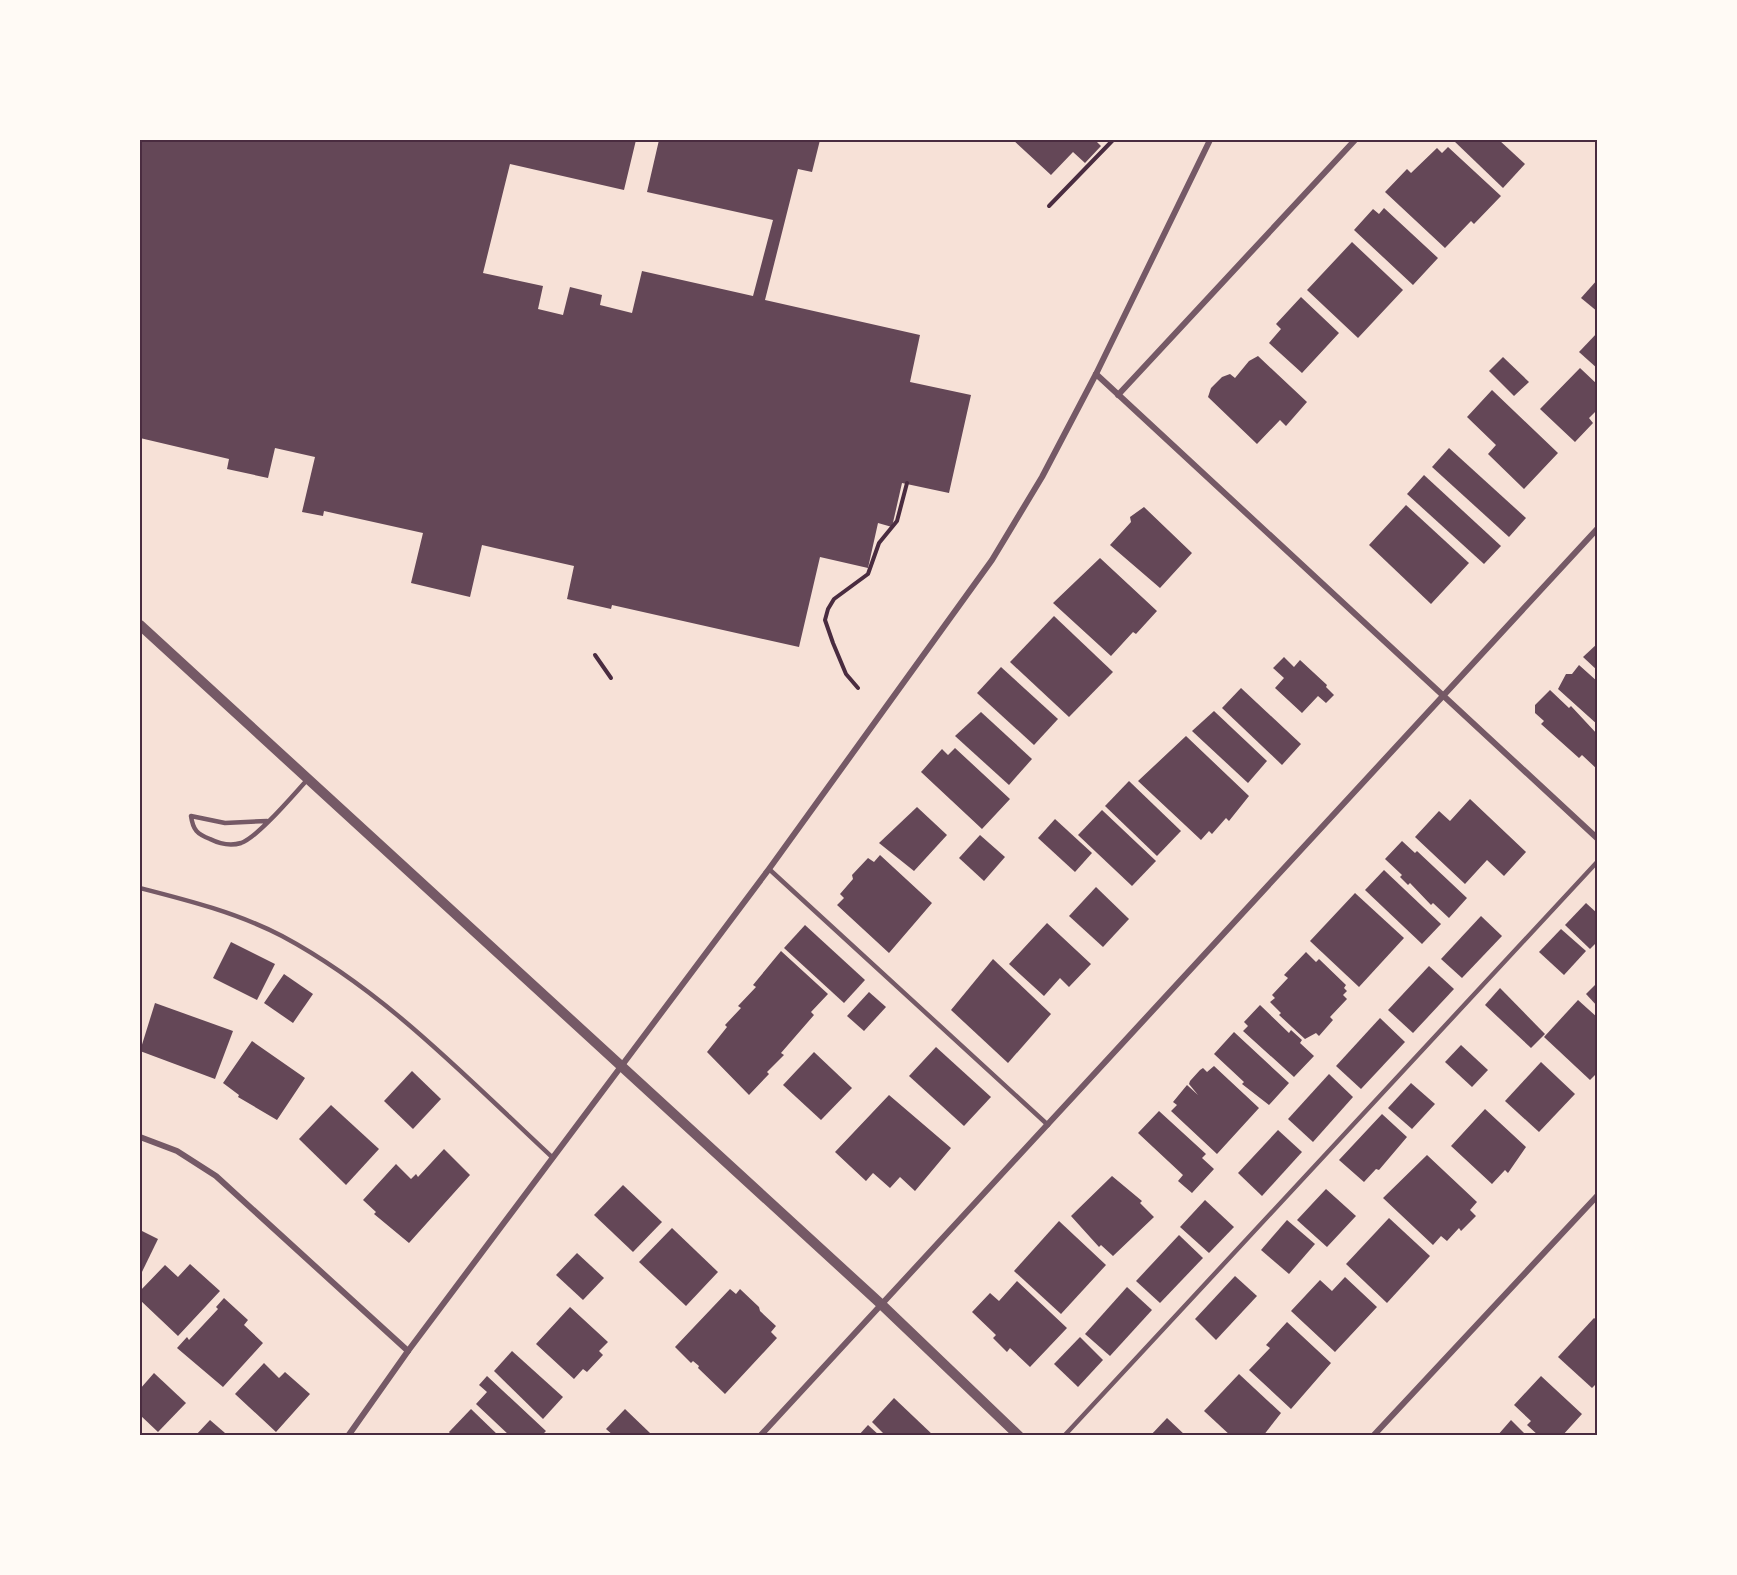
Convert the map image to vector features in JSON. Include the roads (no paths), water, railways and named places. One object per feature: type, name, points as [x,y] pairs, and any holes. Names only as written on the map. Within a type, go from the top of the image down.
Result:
[{"type":"street","points":[[348,1436],[408,1351],[769,869],[992,560],[1042,477],[1096,374],[1210,140]]},
{"type":"street","points":[[1118,395],[1355,140]]},
{"type":"street","points":[[1096,374],[1598,839]]},
{"type":"street","points":[[760,1436],[1598,528]]},
{"type":"street","points":[[140,625],[882,1305],[1019,1436]]},
{"type":"street","points":[[140,1137],[177,1151],[216,1176],[408,1351]]},
{"type":"street","points":[[1373,1436],[1598,1195]]},
{"type":"lane","points":[[267,821],[225,823],[191,816],[193,829],[199,834],[228,845],[243,842],[267,821],[308,779]]},
{"type":"lane","points":[[1064,1436],[1598,861]]},
{"type":"lane","points":[[769,869],[1048,1125]]},
{"type":"lane","points":[[140,888],[221,912],[270,931],[335,967],[381,1000],[553,1158]]}]
